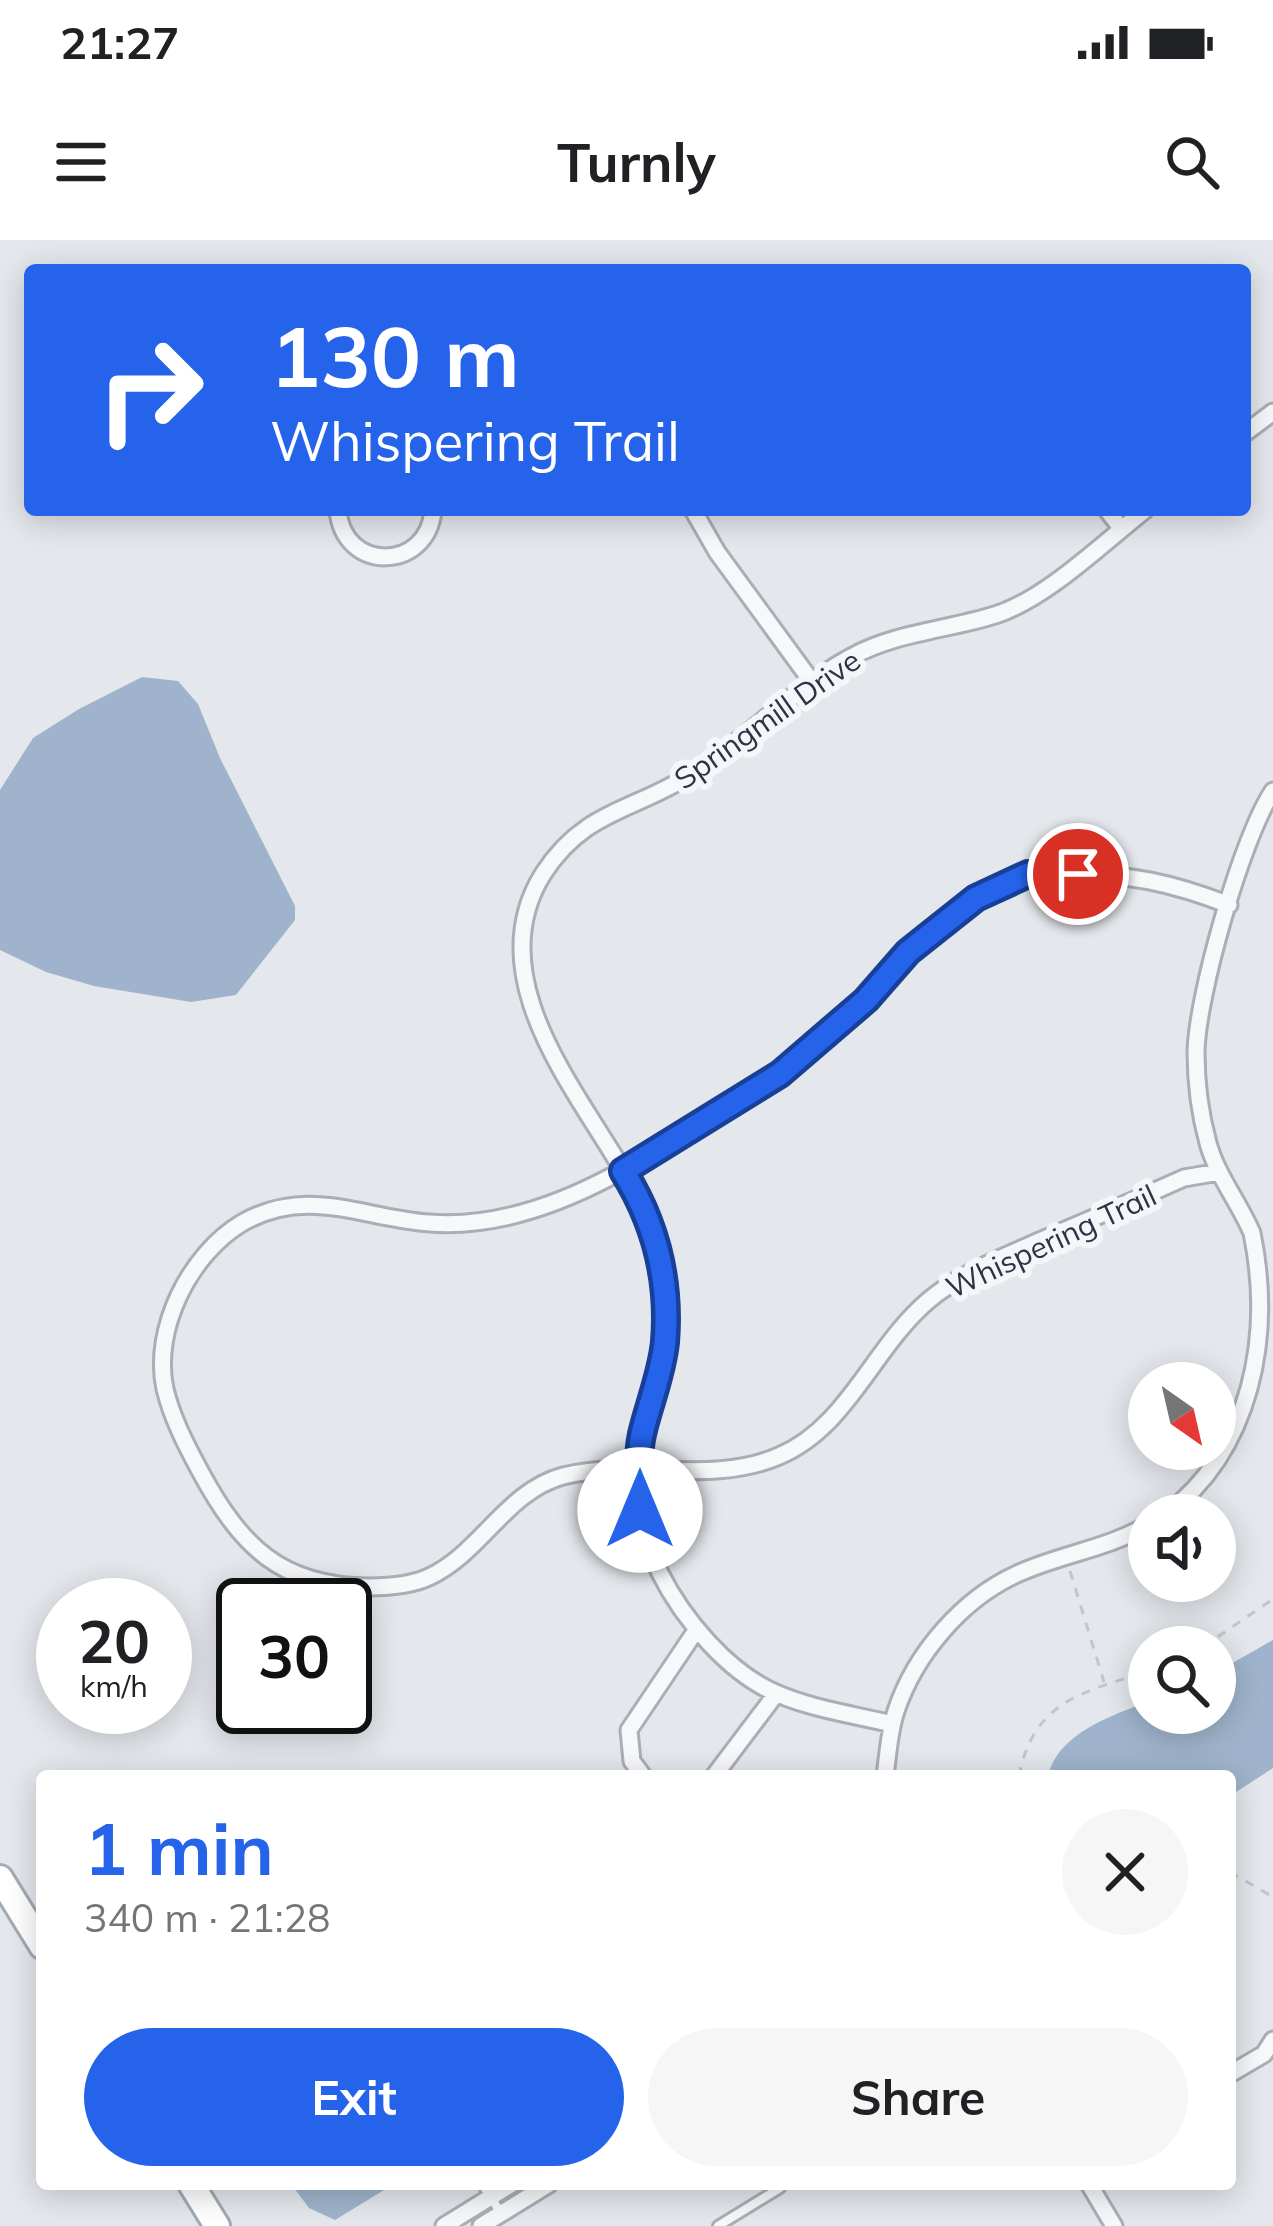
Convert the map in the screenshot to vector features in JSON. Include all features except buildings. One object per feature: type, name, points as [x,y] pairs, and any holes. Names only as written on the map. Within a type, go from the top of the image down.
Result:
[{"type":"main road","points":[[0,1878],[36,1936]]},
{"type":"main road","points":[[195,2190],[218,2226]]},
{"type":"street","points":[[340,516],[347,540],[360,551],[387,558],[410,551],[424,537],[431,516]]},
{"type":"street","points":[[696,516],[717,552],[812,682]]},
{"type":"street","points":[[1112,516],[1121,528]]},
{"type":"street","name":"Springmill Drive","points":[[892,1724],[776,1694],[736,1666],[697,1629],[651,1554],[640,1510],[639,1471],[641,1440],[665,1342],[657,1237],[645,1206],[544,1039],[524,977],[528,910],[542,876],[568,844],[602,817],[691,775],[812,682],[875,646],[1002,613],[1034,596],[1137,516]]},
{"type":"street","points":[[1190,1494],[1244,1425],[1259,1391],[1269,1345],[1264,1268],[1252,1233],[1219,1172],[1200,1101],[1196,1054],[1199,1019],[1229,905],[1250,834],[1273,791]]},
{"type":"street","name":"Whispering Trail","points":[[1219,1172],[1184,1178],[956,1281],[908,1319],[823,1430],[798,1448],[738,1468],[558,1477],[494,1522],[471,1551],[428,1578],[386,1587],[307,1579],[267,1561],[233,1528],[178,1430],[164,1384],[165,1333],[184,1286],[207,1252],[244,1222],[294,1206],[325,1203],[433,1224],[540,1210],[623,1171],[780,1074],[866,1000],[944,920],[976,898],[1028,874],[1173,883],[1229,905]]},
{"type":"street","points":[[886,1770],[892,1724],[909,1680],[957,1616],[1018,1573],[1128,1533]]},
{"type":"street","points":[[639,1770],[632,1761],[629,1730],[697,1629]]},
{"type":"street","points":[[719,1770],[776,1694]]},
{"type":"street","points":[[1236,2071],[1270,2052]]},
{"type":"street","points":[[444,2226],[487,2190]]},
{"type":"street","points":[[481,2226],[539,2190]]},
{"type":"street","points":[[1093,2190],[1114,2226]]},
{"type":"lane","points":[[487,2190],[501,2213]]},
{"type":"lane","points":[[718,2226],[777,2190]]},
{"type":"path","points":[[1066,1558],[1104,1683]]},
{"type":"path","points":[[1234,1626],[1273,1599]]},
{"type":"path","points":[[1021,1770],[1029,1738],[1067,1699],[1128,1677]]},
{"type":"path","points":[[1236,1876],[1273,1897]]},
{"type":"water","points":[[142,677],[178,681],[198,704],[295,906],[295,920],[236,995],[191,1002],[94,986],[46,972],[0,950],[0,790],[33,738]]},
{"type":"water","points":[[1273,1640],[1273,1768],[1236,1792],[1236,1770],[1050,1770],[1063,1748],[1128,1710],[1128,1734],[1236,1734],[1236,1661]]},
{"type":"water","points":[[296,2190],[384,2190],[335,2220],[309,2208]]},
{"type":"route","points":[[640,1510],[641,1440],[665,1342],[664,1308],[657,1237],[623,1171],[780,1074],[866,1000],[908,952],[976,898],[1028,874],[1078,874]]}]
